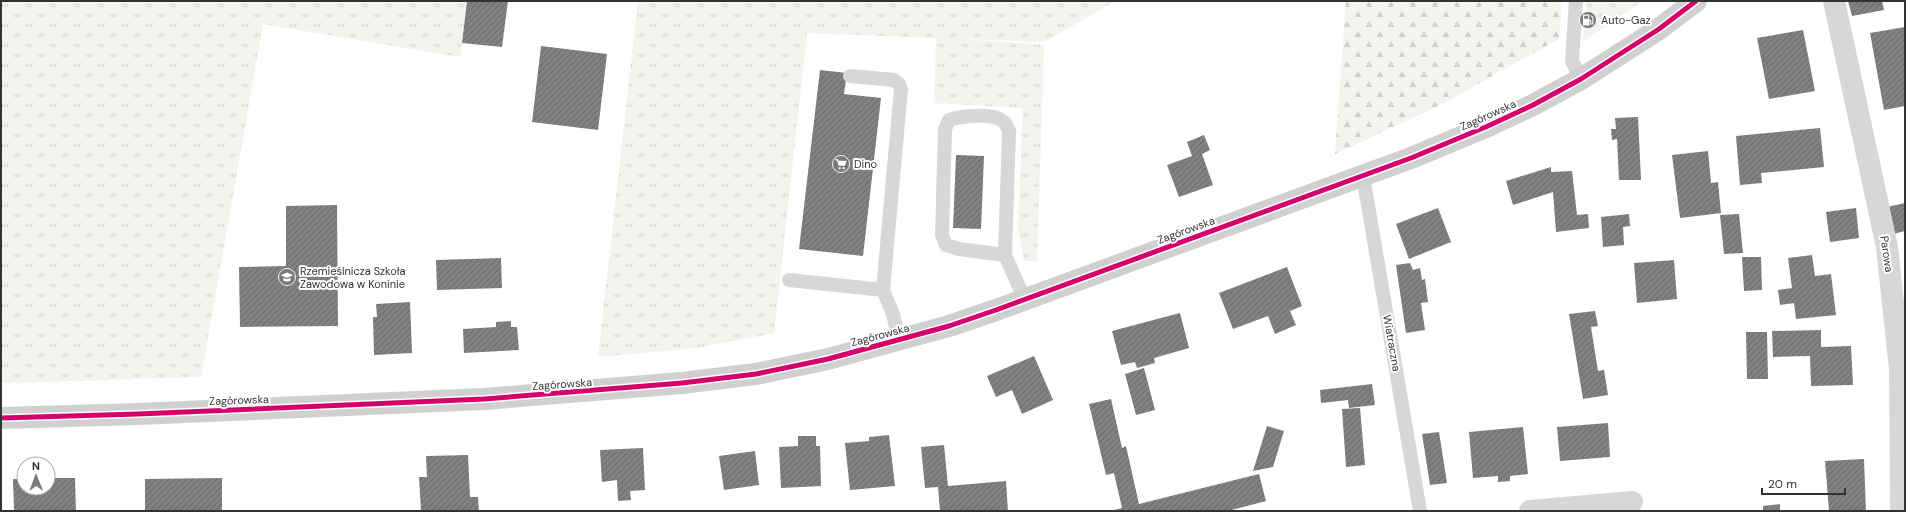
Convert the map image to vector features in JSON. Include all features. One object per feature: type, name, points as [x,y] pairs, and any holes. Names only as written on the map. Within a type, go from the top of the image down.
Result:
[{"type":"street","name":"Parowa","points":[[1834,1],[1887,248],[1901,350],[1901,511]]},
{"type":"street","name":"Zagórowska","points":[[1,418],[484,400],[584,392],[756,374],[828,359],[949,326],[1024,300],[1363,176],[1488,126],[1533,105],[1619,56],[1683,5]]},
{"type":"street","points":[[1530,511],[1632,502]]},
{"type":"lane","points":[[1576,1],[1572,61],[1581,79]]},
{"type":"lane","points":[[850,76],[894,80],[899,84],[901,89],[883,290],[893,314],[899,340]]},
{"type":"lane","points":[[1005,255],[946,246],[942,234],[946,129],[949,120],[962,116],[991,117],[1003,121],[1009,130],[1005,255],[1024,300]]},
{"type":"lane","name":"Wiatraczna","points":[[1363,176],[1420,511]]},
{"type":"lane","points":[[790,280],[883,290]]},
{"type":"green space","points":[[1,1],[467,1],[460,57],[263,24],[201,377],[1,383]]},
{"type":"green space","points":[[638,1],[1115,1],[1045,42],[960,39],[1044,45],[1037,261],[1024,261],[1018,229],[1023,108],[934,103],[936,38],[807,33],[774,333],[697,348],[598,357]]},
{"type":"green space","points":[[1346,1],[1562,1],[1559,39],[1444,103],[1335,154]]},
{"type":"green space","points":[[1587,1],[1643,1],[1583,41]]},
{"type":"building","points":[[467,1],[508,1],[502,47],[462,43]]},
{"type":"building","points":[[1848,1],[1882,1],[1884,10],[1852,16]]},
{"type":"building","points":[[1905,27],[1905,106],[1884,110],[1870,33]]},
{"type":"building","points":[[1803,30],[1815,91],[1769,99],[1757,38]]},
{"type":"building","points":[[541,46],[607,54],[598,130],[532,122]]},
{"type":"building","name":"Dino","points":[[820,70],[847,73],[844,94],[881,98],[863,256],[799,249]]},
{"type":"building","points":[[1638,117],[1641,180],[1619,180],[1617,139],[1612,140],[1611,129],[1616,129],[1615,118]]},
{"type":"building","points":[[1820,128],[1824,167],[1761,173],[1762,183],[1740,185],[1736,136]]},
{"type":"building","points":[[1204,135],[1210,150],[1202,154],[1213,185],[1179,197],[1167,165],[1192,156],[1187,142]]},
{"type":"building","points":[[1708,151],[1711,183],[1718,182],[1721,213],[1680,218],[1672,155]]},
{"type":"building","points":[[956,155],[984,156],[981,229],[953,228]]},
{"type":"building","points":[[1551,167],[1551,172],[1572,171],[1577,215],[1588,214],[1589,228],[1556,232],[1553,192],[1513,205],[1506,181]]},
{"type":"building","points":[[1905,203],[1905,231],[1893,234],[1887,207]]},
{"type":"building","name":"Rzemieślnicza Szkoła Zawodowa w Koninie","points":[[337,205],[338,326],[240,327],[239,267],[286,266],[286,206]]},
{"type":"building","points":[[1438,208],[1451,242],[1409,259],[1396,224]]},
{"type":"building","points":[[1856,208],[1859,238],[1830,242],[1826,212]]},
{"type":"building","points":[[1629,214],[1630,226],[1623,227],[1624,245],[1603,247],[1601,217]]},
{"type":"building","points":[[1739,214],[1743,253],[1724,254],[1720,215]]},
{"type":"building","points":[[1812,255],[1815,276],[1831,274],[1836,315],[1796,319],[1794,303],[1780,305],[1778,290],[1792,288],[1788,258]]},
{"type":"building","points":[[1742,257],[1761,257],[1762,290],[1744,291]]},
{"type":"building","points":[[501,258],[502,288],[437,290],[436,260]]},
{"type":"building","points":[[1674,260],[1677,299],[1637,303],[1634,263]]},
{"type":"building","points":[[1410,263],[1413,270],[1420,268],[1422,280],[1425,279],[1428,302],[1421,303],[1425,330],[1406,333],[1396,265]]},
{"type":"building","points":[[1287,267],[1302,306],[1290,311],[1296,325],[1275,334],[1268,316],[1233,329],[1219,293]]},
{"type":"building","points":[[410,302],[412,353],[374,355],[373,317],[377,317],[376,304]]},
{"type":"building","points":[[1595,311],[1598,326],[1591,327],[1598,371],[1604,370],[1608,395],[1583,399],[1569,314]]},
{"type":"building","points":[[1180,313],[1189,348],[1154,358],[1155,363],[1137,368],[1135,362],[1121,365],[1112,331]]},
{"type":"building","points":[[511,321],[511,327],[517,327],[519,350],[464,353],[463,329],[496,327],[496,322]]},
{"type":"building","points":[[1821,330],[1821,347],[1851,346],[1853,385],[1811,386],[1810,356],[1773,357],[1772,331]]},
{"type":"building","points":[[1746,332],[1767,332],[1768,379],[1747,379]]},
{"type":"building","points":[[1034,356],[1053,400],[1022,414],[1012,390],[996,397],[987,376]]},
{"type":"building","points":[[1144,368],[1155,410],[1136,415],[1125,374]]},
{"type":"building","points":[[1372,384],[1375,405],[1349,408],[1348,400],[1321,403],[1320,390]]},
{"type":"building","points":[[1111,399],[1122,448],[1126,446],[1139,504],[1259,474],[1266,501],[1228,511],[1110,511],[1122,508],[1114,473],[1106,475],[1089,404]]},
{"type":"building","points":[[1360,408],[1365,465],[1346,467],[1342,409]]},
{"type":"building","points":[[1608,423],[1610,457],[1560,461],[1557,427]]},
{"type":"building","points":[[1267,426],[1284,431],[1273,467],[1253,471]]},
{"type":"building","points":[[1523,427],[1528,474],[1510,476],[1510,481],[1498,482],[1498,476],[1473,478],[1469,432]]},
{"type":"building","points":[[1439,432],[1447,483],[1430,485],[1422,434]]},
{"type":"building","points":[[889,435],[895,486],[850,490],[845,443],[869,441],[869,437]]},
{"type":"building","points":[[798,436],[816,436],[816,446],[820,446],[821,486],[781,488],[779,447],[798,446]]},
{"type":"building","points":[[944,445],[948,486],[1006,481],[1008,511],[940,511],[938,487],[925,488],[921,447]]},
{"type":"building","points":[[643,448],[645,490],[630,491],[631,500],[618,501],[617,480],[602,482],[600,450]]},
{"type":"building","points":[[755,451],[759,485],[724,490],[719,456]]},
{"type":"building","points":[[468,455],[470,497],[478,497],[479,511],[421,511],[419,477],[427,477],[426,456]]},
{"type":"building","points":[[1864,459],[1866,511],[1829,511],[1825,461]]},
{"type":"building","points":[[56,478],[75,478],[76,511],[14,511],[13,479],[16,479],[16,496],[56,496]]},
{"type":"building","points":[[222,478],[222,511],[145,511],[145,479]]},
{"type":"building","points":[[1780,504],[1780,511],[1763,511],[1763,506]]},
{"type":"cycle path","points":[[1,418],[138,414],[484,399],[682,383],[756,374],[828,359],[949,326],[996,310],[1411,158],[1488,126],[1533,105],[1581,79],[1659,29],[1696,1]]},
{"type":"place","name":"Auto-Gaz","points":[[1588,20]]},
{"type":"place","name":"Dino","points":[[841,164]]},
{"type":"place","name":"Rzemieślnicza Szkoła Zawodowa w Koninie","points":[[287,277]]}]
